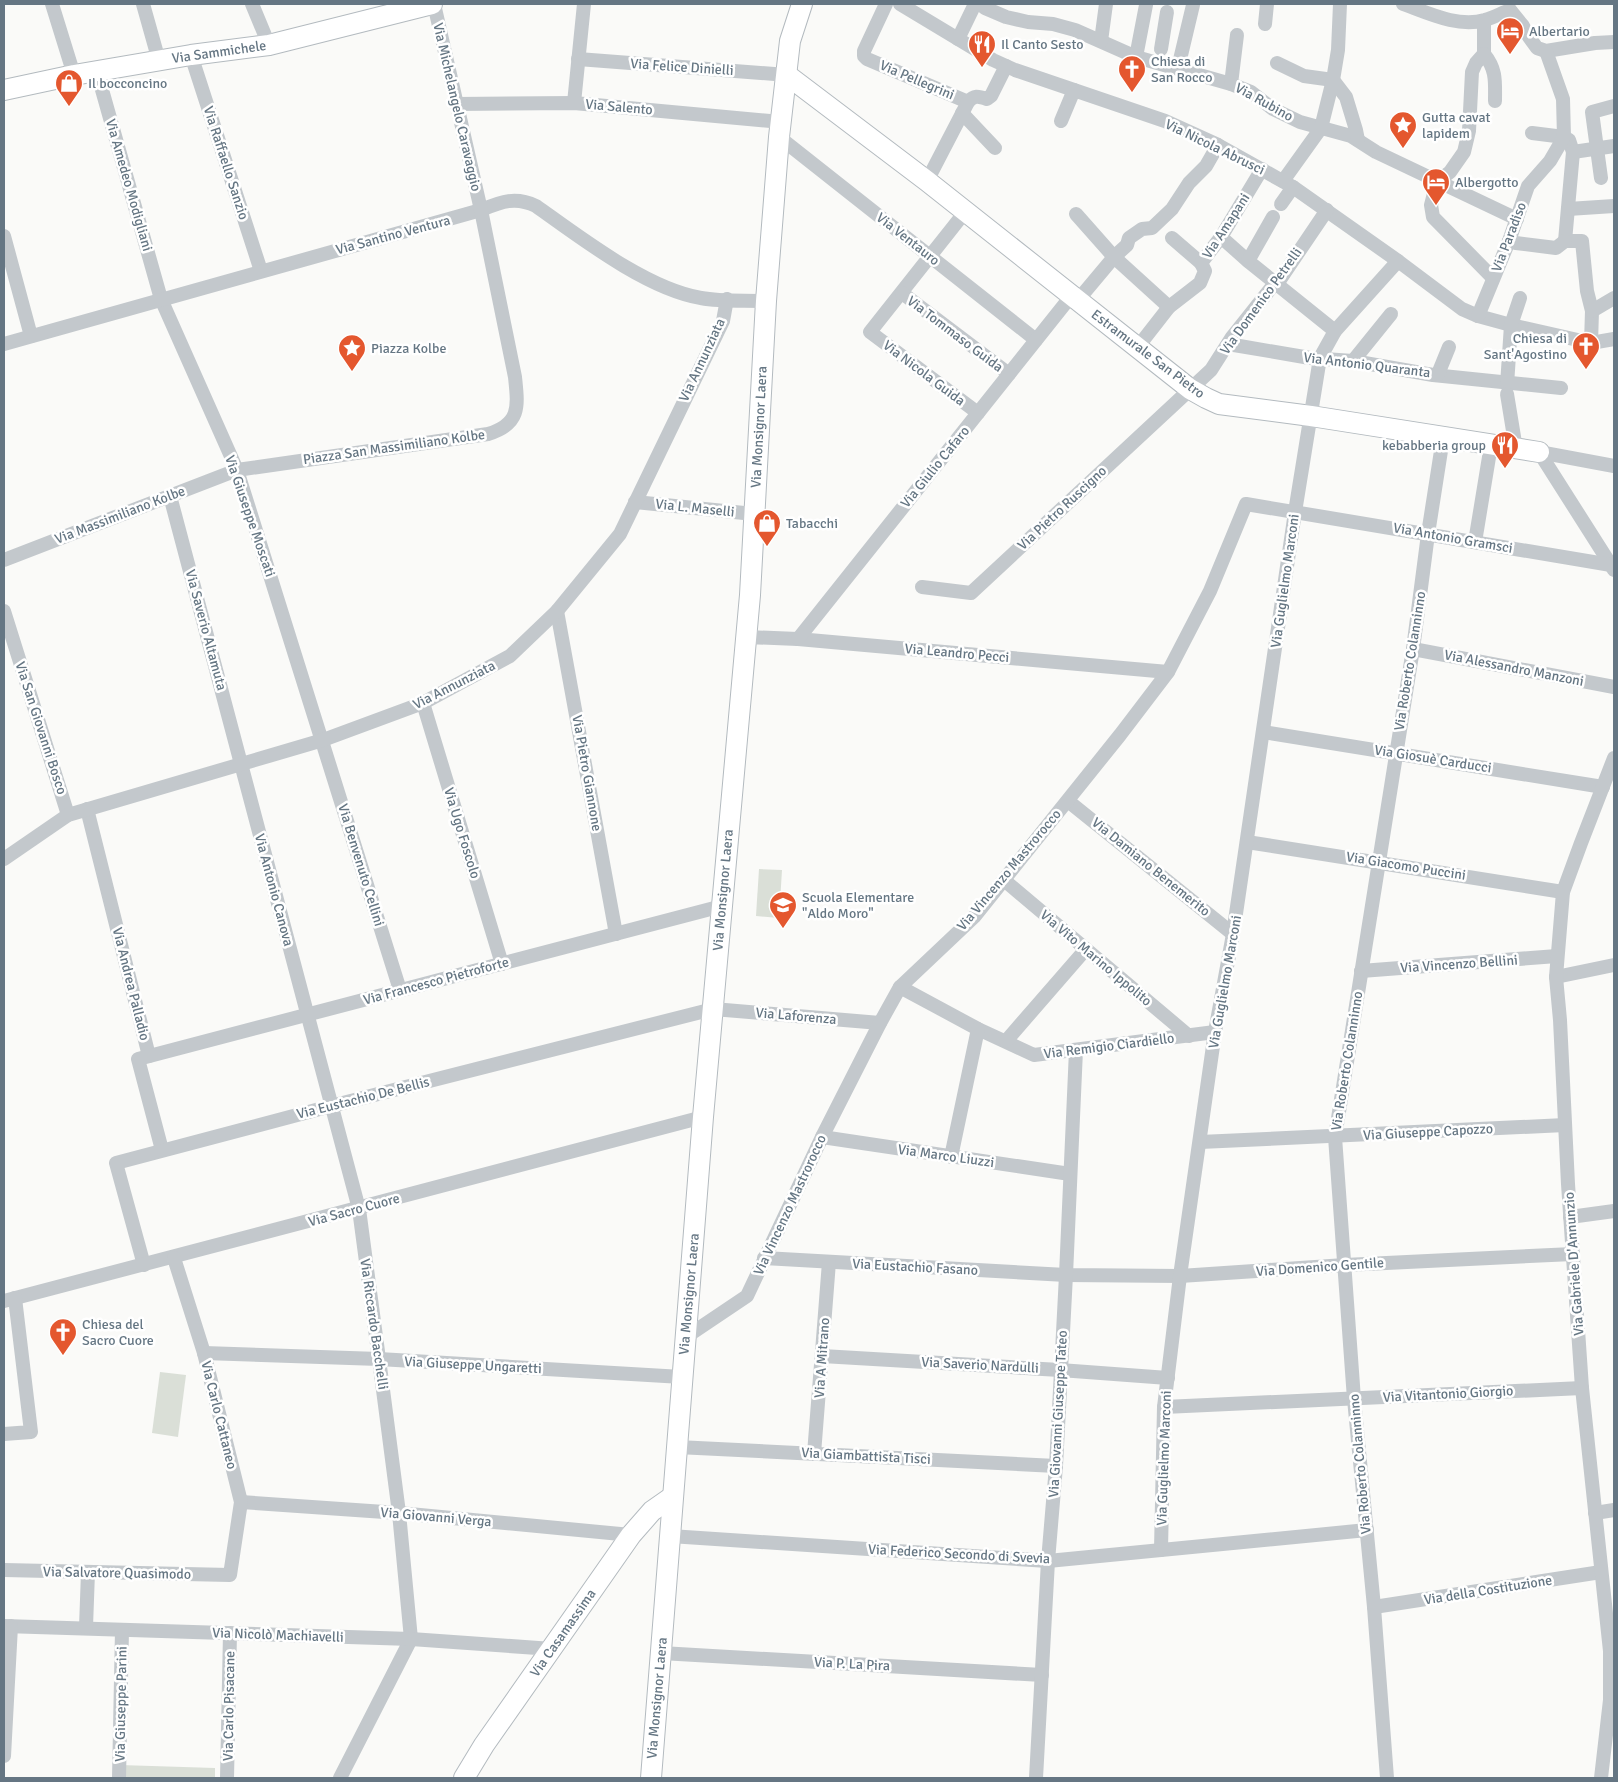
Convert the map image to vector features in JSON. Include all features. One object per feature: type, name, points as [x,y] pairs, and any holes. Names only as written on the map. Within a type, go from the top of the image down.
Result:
[{"type":"street","points":[[52,4],[74,75]]},
{"type":"street","points":[[143,4],[159,61]]},
{"type":"street","points":[[252,4],[268,45]]},
{"type":"street","name":"Via Sammichele","points":[[4,90],[74,75],[191,55],[268,45],[433,4]]},
{"type":"street","name":"Via Michelangelo Caravaggio","points":[[433,4],[480,210]]},
{"type":"street","points":[[574,103],[584,4]]},
{"type":"street","name":"Via Monsignor Laera","points":[[651,1778],[703,1118],[746,637],[766,301],[780,129],[790,41],[802,4]]},
{"type":"street","name":"Via Pellegrini","points":[[886,4],[864,51],[866,59],[965,108]]},
{"type":"street","name":"Via Nicola Abrusci","points":[[900,4],[1015,70],[1165,121],[1218,145],[1288,184],[1398,261],[1462,309],[1478,316],[1511,325],[1591,343]]},
{"type":"street","points":[[958,39],[975,4]]},
{"type":"street","name":"Via Rubino","points":[[980,4],[1006,17],[1028,22],[1053,24],[1101,41],[1136,57],[1160,57],[1178,68],[1251,92],[1273,109],[1300,122],[1351,136],[1376,152],[1517,219]]},
{"type":"street","points":[[1101,41],[1106,4]]},
{"type":"street","points":[[1136,57],[1146,4]]},
{"type":"street","points":[[1265,24],[1266,4]]},
{"type":"street","points":[[1281,204],[1288,184],[1320,128],[1338,50],[1340,4]]},
{"type":"street","points":[[1403,4],[1450,20],[1471,22],[1484,21],[1510,7],[1529,38],[1537,48],[1546,52],[1596,43],[1614,42]]},
{"type":"street","points":[[1178,68],[1193,5]]},
{"type":"street","points":[[1160,57],[1167,12]]},
{"type":"street","points":[[1484,21],[1484,54],[1491,63],[1494,72],[1495,101]]},
{"type":"street","points":[[1231,84],[1237,35]]},
{"type":"street","points":[[1546,52],[1563,99],[1564,137]]},
{"type":"street","points":[[1484,54],[1476,63],[1472,72],[1469,130],[1464,152],[1450,172],[1437,182],[1430,204],[1433,217],[1493,278]]},
{"type":"street","name":"Via Raffaello Sanzio","points":[[191,55],[262,271]]},
{"type":"street","name":"Via Felice Dinielli","points":[[578,59],[787,75]]},
{"type":"street","points":[[1276,63],[1304,76],[1332,80],[1346,97],[1358,140]]},
{"type":"street","points":[[927,181],[972,97],[976,96],[987,99],[991,96],[1006,66]]},
{"type":"street","name":"Via Amedeo Modigliani","points":[[97,72],[160,299]]},
{"type":"street","name":"Estramurale San Pietro","points":[[787,75],[927,181],[1190,389],[1206,398],[1219,404],[1311,416],[1539,452],[1614,466]]},
{"type":"street","points":[[1061,121],[1074,90]]},
{"type":"street","name":"Via Salento","points":[[456,104],[574,103],[780,129]]},
{"type":"street","points":[[1601,178],[1592,112],[1614,106]]},
{"type":"street","points":[[965,108],[995,148]]},
{"type":"street","name":"Via Ventauro","points":[[780,129],[931,257],[1036,340]]},
{"type":"street","points":[[1532,133],[1564,137],[1569,140],[1573,152],[1565,241]]},
{"type":"street","name":"Via Paradiso","points":[[1478,316],[1509,241],[1528,186],[1550,161],[1564,137]]},
{"type":"street","name":"Via Giulio Cafaro","points":[[798,639],[1036,340],[1127,245],[1129,238],[1142,229],[1152,228],[1172,210],[1189,183],[1206,166],[1218,145]]},
{"type":"street","points":[[1573,152],[1614,146]]},
{"type":"street","name":"Via Amapani","points":[[1137,348],[1169,308],[1200,284],[1205,271],[1202,263],[1221,237],[1262,170]]},
{"type":"street","name":"Via Santino Ventura","points":[[4,344],[511,200],[525,201],[536,206],[609,257],[678,292],[702,298],[766,301]]},
{"type":"street","points":[[1568,209],[1614,206]]},
{"type":"street","name":"Piazza San Massimiliano Kolbe","points":[[237,470],[488,434],[502,430],[513,419],[518,403],[515,377],[480,210]]},
{"type":"street","name":"Via Domenico Petrelli","points":[[1190,389],[1211,370],[1232,338],[1276,284],[1326,210]]},
{"type":"street","points":[[902,293],[965,212]]},
{"type":"street","points":[[1076,214],[1114,257],[1169,308]]},
{"type":"street","points":[[1248,261],[1273,217]]},
{"type":"street","points":[[4,236],[31,336]]},
{"type":"street","points":[[1221,237],[1335,331]]},
{"type":"street","points":[[1172,238],[1202,263]]},
{"type":"street","points":[[1509,241],[1556,248],[1565,241],[1582,241],[1586,291],[1592,311],[1591,343],[1614,339]]},
{"type":"street","points":[[1320,358],[1335,331],[1398,261]]},
{"type":"street","name":"Via Nicola Guida","points":[[902,293],[870,332],[978,413]]},
{"type":"street","name":"Via Tommaso Guida","points":[[902,293],[1009,374]]},
{"type":"street","points":[[1516,449],[1507,387],[1511,325],[1520,298]]},
{"type":"street","points":[[1592,311],[1614,298]]},
{"type":"street","name":"Via Giuseppe Moscati","points":[[160,299],[237,470],[322,740]]},
{"type":"street","name":"Via Annunziata","points":[[4,860],[68,815],[322,740],[423,703],[510,656],[557,612],[620,534],[723,321],[727,299]]},
{"type":"street","points":[[1353,362],[1391,314]]},
{"type":"street","name":"Via Antonio Quaranta","points":[[1228,344],[1438,374],[1507,387],[1561,388]]},
{"type":"street","points":[[1438,374],[1449,347]]},
{"type":"street","name":"Via Guglielmo Marconi","points":[[1161,1550],[1164,1407],[1180,1276],[1215,1032],[1248,842],[1295,512],[1320,358]]},
{"type":"street","name":"Via Pietro Ruscigno","points":[[922,587],[971,593],[1190,389]]},
{"type":"street","name":"Via Roberto Colanninno","points":[[1387,1778],[1374,1607],[1354,1399],[1335,1137],[1413,648],[1443,438]]},
{"type":"street","points":[[1475,542],[1491,445]]},
{"type":"street","points":[[1539,452],[1612,567]]},
{"type":"street","name":"Via Massimiliano Kolbe","points":[[4,560],[237,470]]},
{"type":"street","name":"Via Saverio Altamuta","points":[[170,496],[242,765]]},
{"type":"street","name":"Via L. Maselli","points":[[636,502],[754,514]]},
{"type":"street","name":"Via Vincenzo Mastrorocco","points":[[686,1337],[747,1296],[822,1137],[900,987],[974,917],[1068,801],[1168,672],[1210,591],[1246,504],[1295,512]]},
{"type":"street","name":"Via Antonio Gramsci","points":[[1295,512],[1612,567]]},
{"type":"street","name":"Via San Giovanni Bosco","points":[[4,611],[68,815]]},
{"type":"street","name":"Via Pietro Giannone","points":[[557,612],[616,934]]},
{"type":"street","name":"Via Leandro Pecci","points":[[746,637],[798,639],[1168,672]]},
{"type":"street","name":"Via Alessandro Manzoni","points":[[1413,648],[1614,687]]},
{"type":"street","name":"Via Ugo Foscolo","points":[[423,703],[502,964]]},
{"type":"street","name":"Via Giosuè Carducci","points":[[1263,732],[1603,787]]},
{"type":"street","name":"Via Benvenuto Cellini","points":[[322,740],[400,990]]},
{"type":"street","name":"Via Gabriele D'Annunzio","points":[[1601,1778],[1610,1700],[1610,1651],[1582,1388],[1556,977],[1563,892],[1614,758]]},
{"type":"street","name":"Via Antonio Canova","points":[[242,765],[307,1015]]},
{"type":"street","name":"Via Damiano Benemerito","points":[[1068,801],[1233,934]]},
{"type":"street","name":"Via Andrea Palladio","points":[[87,809],[149,1056],[138,1059],[162,1150]]},
{"type":"street","name":"Via Giacomo Puccini","points":[[1248,842],[1379,861],[1563,892]]},
{"type":"street","name":"Via Vito Marino Ippolito","points":[[1004,880],[1189,1036]]},
{"type":"street","name":"Via Francesco Pietroforte","points":[[149,1056],[722,906]]},
{"type":"street","points":[[1006,1042],[1086,949]]},
{"type":"street","name":"Via Vincenzo Bellini","points":[[1361,971],[1557,956]]},
{"type":"street","points":[[1556,977],[1614,965]]},
{"type":"street","name":"Via Remigio Ciardiello","points":[[900,987],[978,1029],[1034,1055],[1215,1032]]},
{"type":"street","name":"Via Laforenza","points":[[713,1009],[880,1023]]},
{"type":"street","name":"Via Eustachio De Bellis","points":[[144,1265],[116,1163],[713,1009]]},
{"type":"street","name":"Via Riccardo Bacchelli","points":[[307,1015],[359,1209],[399,1513],[411,1639]]},
{"type":"street","points":[[950,1156],[978,1029]]},
{"type":"street","name":"Via Giovanni Giuseppe Tateo","points":[[1036,1778],[1048,1561],[1056,1466],[1076,1050]]},
{"type":"street","name":"Via Sacro Cuore","points":[[9,1300],[703,1118]]},
{"type":"street","name":"Via Giuseppe Capozzo","points":[[1200,1142],[1565,1125]]},
{"type":"street","name":"Via Marco Liuzzi","points":[[822,1137],[1070,1174]]},
{"type":"street","points":[[1570,1217],[1614,1211]]},
{"type":"street","name":"Via Domenico Gentile","points":[[1066,1275],[1180,1276],[1345,1265],[1573,1254]]},
{"type":"street","name":"Via Carlo Cattaneo","points":[[174,1258],[204,1353],[241,1502],[230,1575]]},
{"type":"street","name":"Via Eustachio Fasano","points":[[764,1258],[1066,1275]]},
{"type":"street","name":"Via A Mitrano","points":[[814,1454],[829,1262]]},
{"type":"street","points":[[4,1434],[30,1432],[9,1300]]},
{"type":"street","name":"Via Giuseppe Ungaretti","points":[[204,1353],[379,1359],[682,1377]]},
{"type":"street","name":"Via Saverio Nardulli","points":[[822,1356],[1168,1378]]},
{"type":"street","name":"Via Vitantonio Giorgio","points":[[1164,1407],[1582,1388]]},
{"type":"street","name":"Via Giambattista Tisci","points":[[677,1446],[1056,1466]]},
{"type":"street","name":"Via Casamassima","points":[[464,1778],[484,1745],[631,1535],[652,1511],[672,1497]]},
{"type":"street","name":"Via Giovanni Verga","points":[[241,1502],[399,1513],[631,1535]]},
{"type":"street","points":[[1595,1514],[1614,1510]]},
{"type":"street","name":"Via Federico Secondo di Svevia","points":[[670,1536],[1048,1561],[1367,1530]]},
{"type":"street","name":"Via Salvatore Quasimodo","points":[[4,1570],[230,1575]]},
{"type":"street","points":[[86,1627],[88,1572]]},
{"type":"street","name":"Via della Costituzione","points":[[1374,1607],[1602,1572]]},
{"type":"street","points":[[4,1756],[8,1626]]},
{"type":"street","name":"Via Nicolò Machiavelli","points":[[8,1626],[86,1627],[122,1630],[411,1639],[552,1649]]},
{"type":"street","name":"Via Giuseppe Parini","points":[[119,1778],[122,1630]]},
{"type":"street","name":"Via Carlo Pisacane","points":[[227,1778],[230,1633]]},
{"type":"street","points":[[340,1778],[411,1639]]},
{"type":"street","name":"Via P. La Pira","points":[[661,1653],[1042,1675]]},
{"type":"shaded area","points":[[759,869],[782,870],[779,918],[756,916]]},
{"type":"shaded area","points":[[160,1372],[186,1375],[178,1437],[152,1433]]},
{"type":"shaded area","points":[[120,1765],[215,1768],[215,1778],[119,1778]]},
{"type":"place","name":"Albertario","points":[[1510,55]]},
{"type":"place","name":"Il Canto Sesto","points":[[982,68]]},
{"type":"place","name":"Chiesa di San Rocco","points":[[1132,93]]},
{"type":"place","name":"Il bocconcino","points":[[69,107]]},
{"type":"place","name":"Gutta cavat lapidem","points":[[1403,149]]},
{"type":"place","name":"Albergotto","points":[[1436,206]]},
{"type":"place","name":"Chiesa di Sant'Agostino","points":[[1586,370]]},
{"type":"place","name":"Piazza Kolbe","points":[[352,372]]},
{"type":"place","name":"kebabberia group","points":[[1505,469]]},
{"type":"place","name":"Tabacchi","points":[[767,547]]},
{"type":"place","name":"Scuola Elementare \"Aldo Moro\"","points":[[783,929]]},
{"type":"place","name":"Chiesa del Sacro Cuore","points":[[63,1356]]}]
